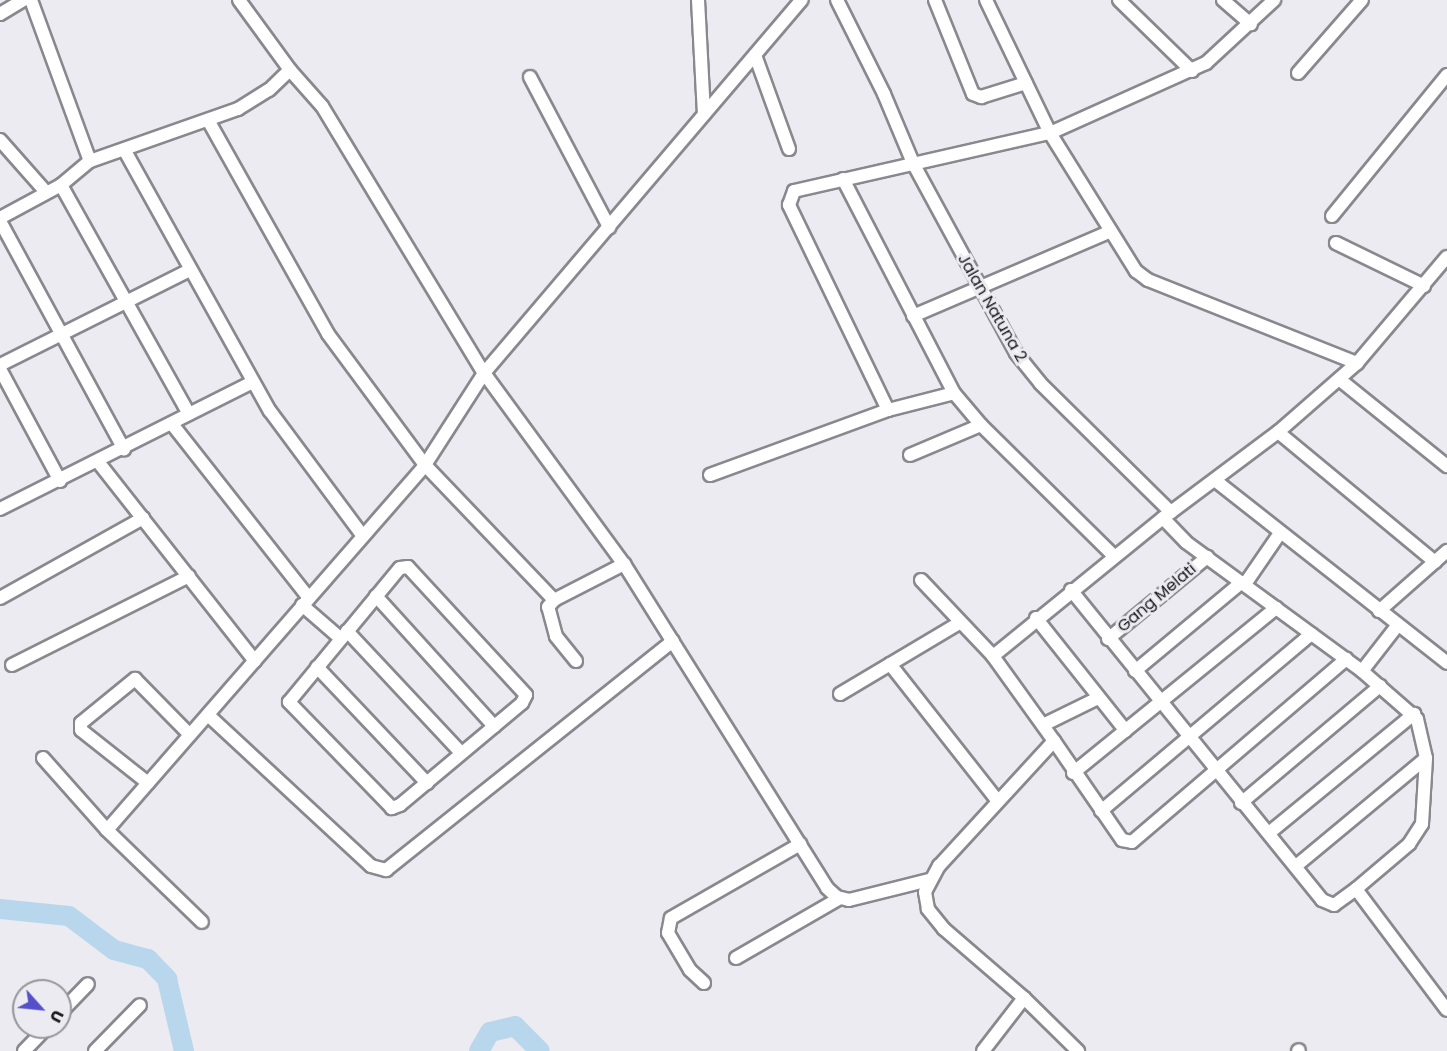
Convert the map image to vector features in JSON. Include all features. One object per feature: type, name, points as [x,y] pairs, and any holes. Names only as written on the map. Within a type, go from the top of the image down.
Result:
[{"type":"street","points":[[0,14],[23,0]]},
{"type":"street","points":[[31,0],[90,162]]},
{"type":"street","points":[[239,0],[290,70],[322,106],[484,374],[624,564],[827,888],[840,898],[849,900],[928,880]]},
{"type":"street","points":[[698,0],[704,114]]},
{"type":"street","points":[[107,830],[424,465],[484,374],[801,0]]},
{"type":"street","name":"Jalan Natuna 2","points":[[837,0],[884,93],[913,163],[978,288],[1028,370],[1207,557],[1362,671],[1414,714]]},
{"type":"street","points":[[935,0],[973,94],[981,97],[1026,83]]},
{"type":"street","points":[[986,0],[1050,133],[1136,271],[1148,280],[1357,363]]},
{"type":"street","points":[[1119,0],[1191,70]]},
{"type":"street","points":[[1223,0],[1251,24]]},
{"type":"street","points":[[888,410],[789,205],[792,194],[800,188],[1050,133],[1191,70],[1221,51],[1274,0]]},
{"type":"street","points":[[1298,73],[1362,0]]},
{"type":"street","points":[[755,55],[789,149]]},
{"type":"street","points":[[124,449],[0,219],[61,185],[90,162],[125,151],[163,133],[208,120],[252,102],[290,70]]},
{"type":"street","points":[[1332,216],[1447,75]]},
{"type":"street","points":[[530,77],[609,227]]},
{"type":"street","points":[[208,120],[317,318],[424,465],[554,600]]},
{"type":"street","points":[[0,140],[46,192]]},
{"type":"street","points":[[125,151],[252,382],[282,429],[362,535]]},
{"type":"street","points":[[843,179],[954,393],[981,425],[1114,556]]},
{"type":"street","points":[[61,185],[189,414]]},
{"type":"street","points":[[913,316],[1111,231]]},
{"type":"street","points":[[1336,243],[1424,286]]},
{"type":"street","points":[[993,656],[1036,618],[1114,556],[1278,432],[1340,378],[1357,363],[1447,257]]},
{"type":"street","points":[[60,482],[0,367],[127,300],[190,270]]},
{"type":"street","points":[[1340,378],[1447,466]]},
{"type":"street","points":[[0,509],[99,463],[252,382]]},
{"type":"street","points":[[710,475],[888,410],[954,393]]},
{"type":"street","points":[[172,424],[305,601],[343,634],[461,753]]},
{"type":"street","points":[[910,455],[981,425]]},
{"type":"street","points":[[1278,432],[1435,562]]},
{"type":"street","points":[[99,463],[255,661]]},
{"type":"street","points":[[1216,481],[1397,626],[1447,663]]},
{"type":"street","points":[[0,598],[143,518]]},
{"type":"street","points":[[1135,672],[1243,583],[1280,533]]},
{"type":"street","points":[[1378,611],[1447,551]]},
{"type":"street","name":"Gang Melati","points":[[1108,639],[1207,557]]},
{"type":"street","points":[[576,661],[554,629],[547,610],[554,600],[624,564]]},
{"type":"street","points":[[408,567],[522,688],[526,695],[522,703],[397,807],[389,807],[289,705],[291,696],[376,596],[400,568],[408,567]]},
{"type":"street","points":[[12,664],[189,576]]},
{"type":"street","points":[[921,580],[959,623],[993,656],[1122,840],[1132,842],[1346,659]]},
{"type":"street","points":[[1071,590],[1241,803],[1329,905],[1356,889],[1409,844],[1419,829],[1425,812],[1426,758],[1420,725],[1414,714],[1269,833]]},
{"type":"street","points":[[376,596],[494,726]]},
{"type":"street","points":[[1073,773],[1161,704],[1276,608]]},
{"type":"street","points":[[1036,618],[1126,731]]},
{"type":"street","points":[[840,694],[959,623]]},
{"type":"street","points":[[1362,671],[1397,626]]},
{"type":"street","points":[[1101,811],[1311,634]]},
{"type":"street","points":[[208,715],[371,866],[386,870],[673,641]]},
{"type":"street","points":[[890,664],[997,800]]},
{"type":"street","points":[[317,667],[427,783]]},
{"type":"street","points":[[148,783],[81,730],[81,723],[135,679],[190,735]]},
{"type":"street","points":[[1241,803],[1380,686]]},
{"type":"street","points":[[1043,725],[1098,698]]},
{"type":"street","points":[[1054,741],[997,800],[928,880],[925,897],[932,915],[1024,998],[1078,1051]]},
{"type":"street","points":[[43,758],[107,830],[202,922]]},
{"type":"street","points":[[1296,866],[1426,758]]},
{"type":"street","points":[[704,982],[690,970],[668,933],[671,918],[800,844]]},
{"type":"street","points":[[1356,889],[1447,1010]]},
{"type":"street","points":[[736,958],[840,898]]},
{"type":"street","points":[[72,1001],[88,984]]},
{"type":"street","points":[[983,1051],[1024,998]]},
{"type":"street","points":[[95,1051],[140,1005]]},
{"type":"street","points":[[24,1051],[36,1039]]},
{"type":"waterway","points":[[0,909],[69,916],[114,950],[148,959],[167,979],[184,1051]]},
{"type":"waterway","points":[[479,1051],[490,1032],[515,1026],[540,1051]]}]
